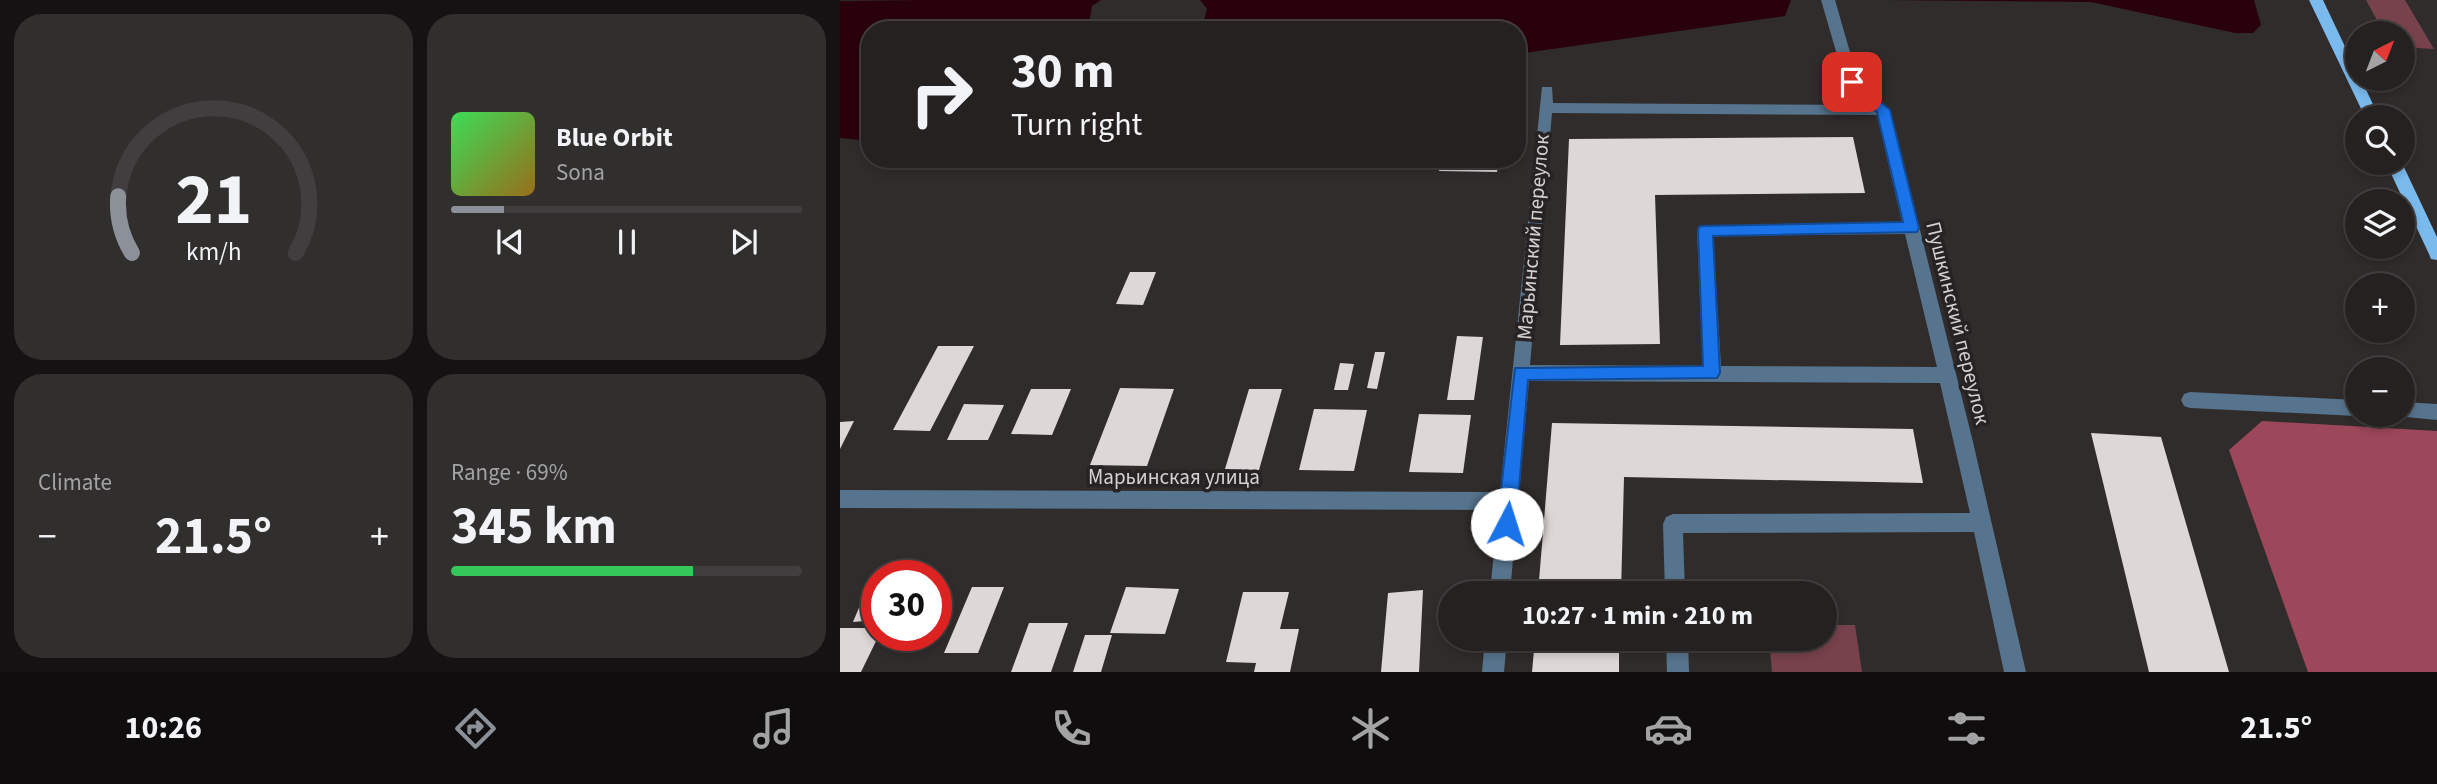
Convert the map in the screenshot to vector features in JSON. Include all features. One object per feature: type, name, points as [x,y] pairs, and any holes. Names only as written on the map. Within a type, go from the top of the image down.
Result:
[{"type":"main road","points":[[2316,0],[2366,105]]},
{"type":"main road","points":[[2400,175],[2437,254]]},
{"type":"street","points":[[1828,0],[1852,82],[1883,110]]},
{"type":"street","name":"Марьинский переулок","points":[[1501,581],[1546,99],[1883,110]]},
{"type":"street","name":"Пушкинский переулок","points":[[1883,110],[2015,672]]},
{"type":"street","points":[[1712,373],[1705,230],[1912,228]]},
{"type":"street","points":[[1521,373],[1947,374]]},
{"type":"street","points":[[2190,400],[2345,407]]},
{"type":"street","points":[[2415,410],[2437,411]]},
{"type":"street","name":"Марьинская улица","points":[[840,499],[1509,501]]},
{"type":"street","points":[[1675,581],[1673,524],[1981,522]]},
{"type":"street","points":[[1493,672],[1495,651]]},
{"type":"street","points":[[1677,651],[1678,672]]},
{"type":"shaded area","points":[[1101,0],[1092,6],[1090,21],[861,21],[861,140],[840,138],[840,1]]},
{"type":"shaded area","points":[[1200,0],[1791,0],[1785,16],[1526,53],[1526,21],[1204,21],[1207,9]]},
{"type":"shaded area","points":[[1882,0],[2254,0],[2261,25],[2253,33],[2235,33],[2091,2]]},
{"type":"shaded area","points":[[2366,0],[2405,0],[2434,49],[2415,48],[2415,21],[2377,21]]},
{"type":"shaded area","points":[[2262,421],[2437,431],[2437,672],[2308,672],[2229,450]]},
{"type":"shaded area","points":[[1837,625],[1855,625],[1862,672],[1772,672],[1770,651],[1837,651]]},
{"type":"building","points":[[1853,137],[1865,193],[1655,195],[1660,344],[1560,345],[1569,139]]},
{"type":"building","points":[[1440,168],[1498,168],[1497,172],[1439,171]]},
{"type":"building","points":[[1130,272],[1156,272],[1143,305],[1116,304]]},
{"type":"building","points":[[1457,336],[1483,337],[1474,400],[1447,400]]},
{"type":"building","points":[[938,346],[974,346],[930,431],[893,430]]},
{"type":"building","points":[[1375,352],[1385,352],[1377,389],[1367,388]]},
{"type":"building","points":[[1340,363],[1354,364],[1348,390],[1334,390]]},
{"type":"building","points":[[1120,388],[1174,389],[1147,466],[1090,465]]},
{"type":"building","points":[[1031,389],[1071,389],[1052,435],[1011,434]]},
{"type":"building","points":[[1249,389],[1282,389],[1259,470],[1225,469]]},
{"type":"building","points":[[964,404],[1004,405],[988,440],[947,440]]},
{"type":"building","points":[[1314,409],[1367,410],[1354,471],[1299,470]]},
{"type":"building","points":[[1419,414],[1471,415],[1463,473],[1409,472]]},
{"type":"building","points":[[854,421],[840,449],[840,422]]},
{"type":"building","points":[[1552,423],[1913,429],[1923,483],[1624,477],[1621,581],[1539,581]]},
{"type":"building","points":[[2091,433],[2161,437],[2229,672],[2149,672]]},
{"type":"building","points":[[972,587],[1004,587],[978,653],[944,653],[952,651],[952,634]]},
{"type":"building","points":[[1126,587],[1179,589],[1165,634],[1110,633]]},
{"type":"building","points":[[1423,590],[1419,672],[1381,672],[1388,593]]},
{"type":"building","points":[[1243,592],[1289,592],[1280,629],[1299,629],[1290,672],[1254,672],[1256,663],[1226,662]]},
{"type":"building","points":[[861,603],[861,621],[853,622]]},
{"type":"building","points":[[1029,623],[1068,623],[1051,672],[1011,672]]},
{"type":"building","points":[[840,628],[861,628],[861,651],[871,651],[861,672],[840,672]]},
{"type":"building","points":[[1085,635],[1112,635],[1101,672],[1073,672]]},
{"type":"building","points":[[1534,651],[1619,651],[1619,672],[1532,672]]},
{"type":"route","points":[[1507,524],[1521,373],[1712,373],[1705,230],[1912,228],[1883,110],[1852,82]]}]
